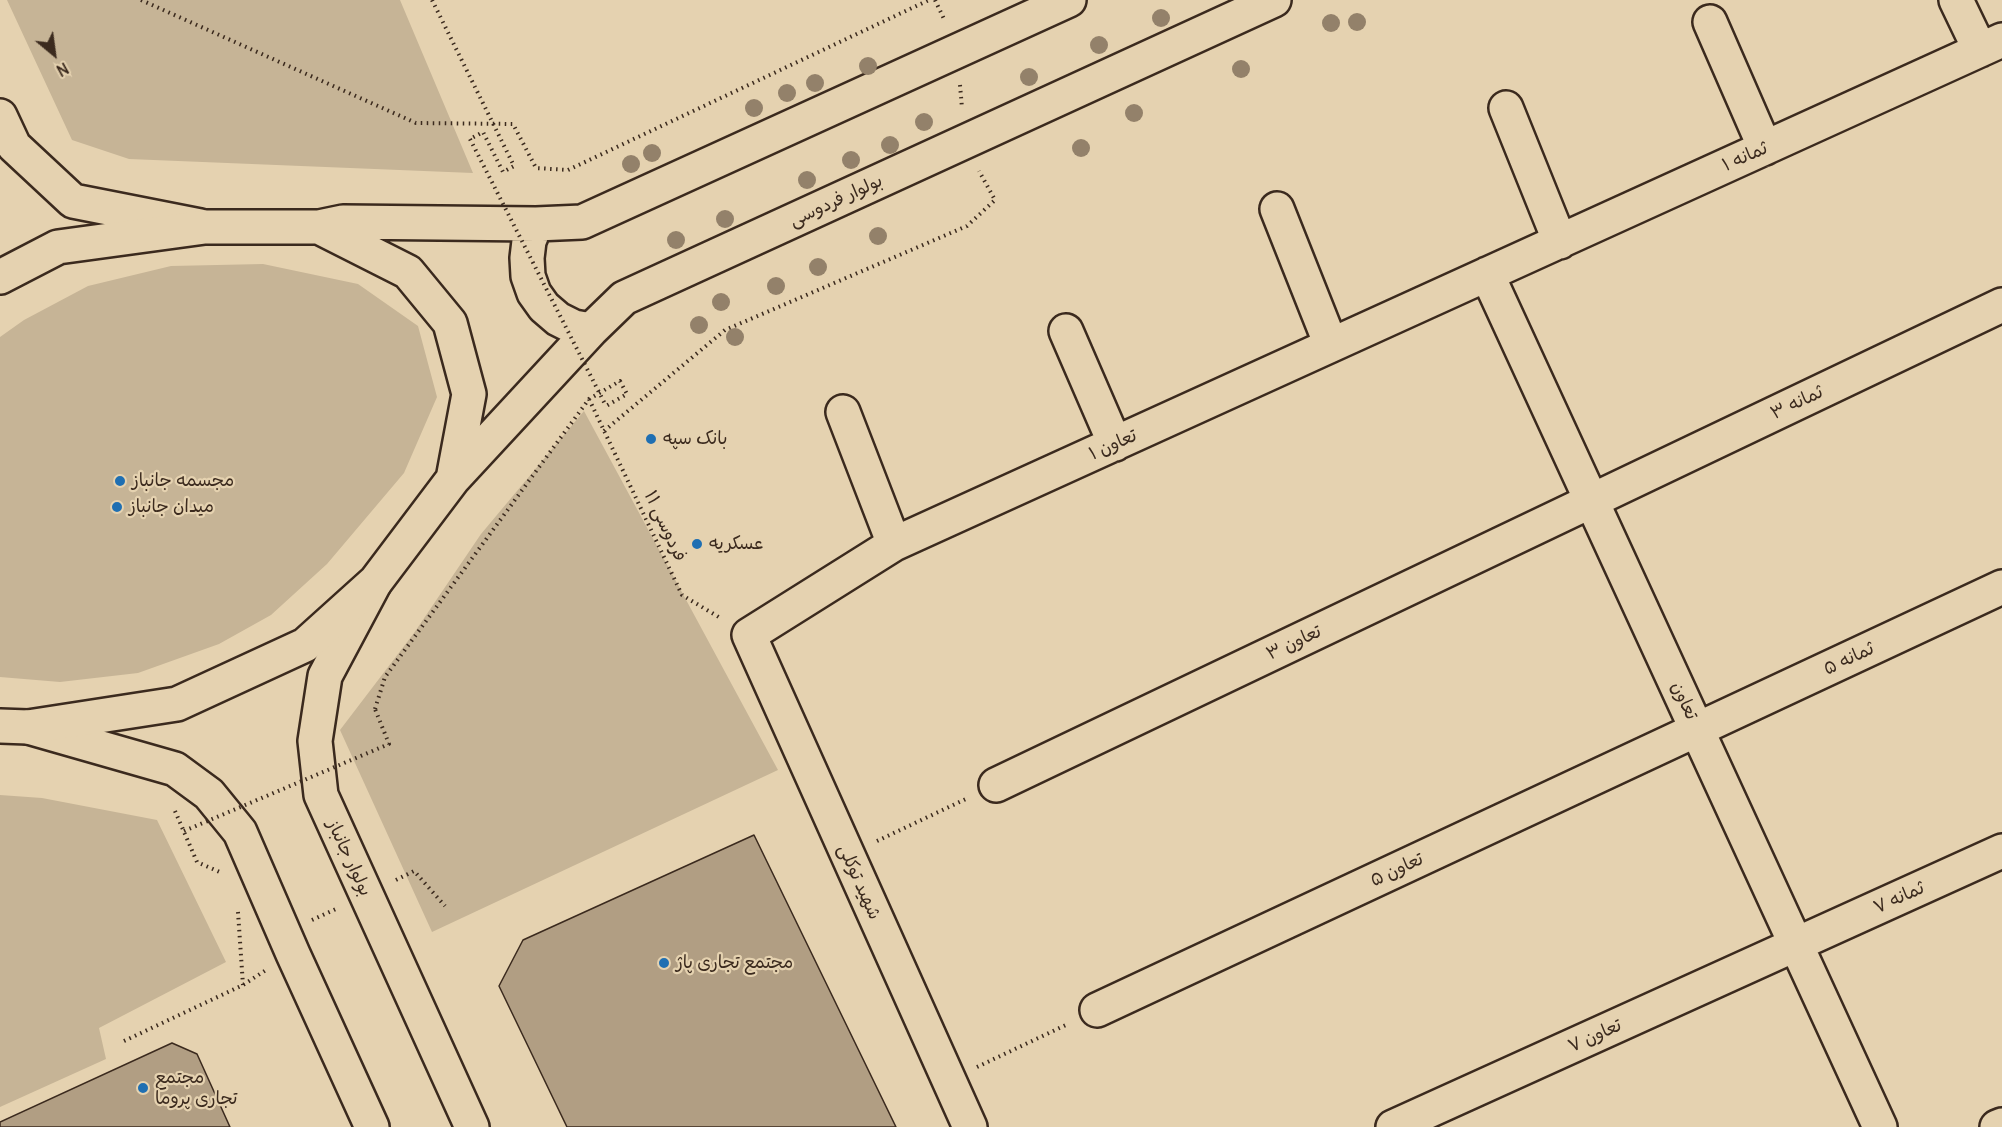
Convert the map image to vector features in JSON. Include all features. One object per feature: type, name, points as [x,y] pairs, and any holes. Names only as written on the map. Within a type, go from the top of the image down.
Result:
[{"type":"street","points":[[0,277],[58,247],[205,227],[319,227],[342,222],[536,224],[582,222],[1069,0]]},
{"type":"street","name":"بولوار فردوسی","points":[[453,479],[591,330],[624,298],[1274,0]]},
{"type":"street","points":[[1956,0],[1991,45]]},
{"type":"street","points":[[1710,22],[1765,148]]},
{"type":"street","name":"ثمانه ۱","points":[[1487,274],[1991,45]]},
{"type":"street","points":[[1506,108],[1560,242]]},
{"type":"street","points":[[0,116],[14,146],[73,201],[205,227]]},
{"type":"street","points":[[1276,209],[1331,345]]},
{"type":"street","points":[[536,224],[529,241],[527,258],[528,276],[534,293],[544,308],[558,319],[574,327],[591,330]]},
{"type":"street","points":[[14,726],[177,704],[305,645],[376,581],[453,479],[469,394],[450,323],[408,272],[319,227]]},
{"type":"street","name":"تعاون ۱","points":[[749,635],[894,544],[1487,274]]},
{"type":"street","name":"تعاون","points":[[1487,274],[1880,1127]]},
{"type":"street","name":"ثمانه ۳","points":[[1592,501],[2002,305]]},
{"type":"street","points":[[1066,332],[1114,444]]},
{"type":"street","points":[[843,412],[894,544]]},
{"type":"street","name":"تعاون ۳","points":[[996,785],[1592,501]]},
{"type":"street","name":"بولوار جانباز","points":[[376,581],[325,676],[315,741],[321,795],[472,1127]]},
{"type":"street","name":"ثمانه ۵","points":[[1697,730],[2002,587]]},
{"type":"street","name":"شهید توکلی","points":[[749,635],[970,1127]]},
{"type":"street","points":[[14,726],[175,769],[209,794],[240,832],[372,1127]]},
{"type":"street","name":"تعاون ۵","points":[[1097,1010],[1697,730]]},
{"type":"street","name":"ثمانه ۷","points":[[1796,944],[2002,851]]},
{"type":"street","name":"تعاون ۷","points":[[1393,1127],[1796,944]]},
{"type":"street","points":[[1997,1127],[2002,1125]]},
{"type":"path","points":[[141,0],[416,123],[513,124],[536,168],[568,170],[929,0]]},
{"type":"path","points":[[184,831],[389,744],[375,709],[385,677],[589,399],[620,381],[627,394],[606,406],[470,139],[483,132],[503,172],[514,166],[432,0]]},
{"type":"path","points":[[604,430],[724,330],[967,226],[995,200],[964,143],[958,50],[935,0]]},
{"type":"path","name":"فردوسی ۱۱","points":[[589,399],[682,595],[749,635]]},
{"type":"path","points":[[847,855],[996,785]]},
{"type":"path","points":[[175,810],[197,862],[226,874]]},
{"type":"path","points":[[237,902],[243,985]]},
{"type":"path","points":[[124,1041],[243,985],[293,954]]},
{"type":"path","points":[[950,1081],[1097,1010]]},
{"type":"shaded area","points":[[7,0],[400,0],[473,173],[129,159],[72,140]]},
{"type":"shaded area","points":[[263,264],[358,284],[418,326],[437,397],[404,473],[327,564],[271,615],[219,644],[138,673],[60,682],[0,677],[0,337],[24,320],[88,286],[171,266]]},
{"type":"shaded area","points":[[584,411],[778,770],[432,932],[340,730],[414,633],[481,534]]},
{"type":"shaded area","points":[[0,795],[42,798],[157,820],[226,962],[99,1028],[106,1059],[0,1107]]},
{"type":"building","name":"مجتمع تجاری پاژ","points":[[754,835],[896,1127],[567,1127],[499,986],[523,940]]},
{"type":"building","name":"مجتمع تجاری پروما","points":[[172,1043],[197,1054],[230,1127],[0,1127],[0,1122]]},
{"type":"place","name":"بانک سپه","points":[[651,439]]},
{"type":"place","name":"مجسمه جانباز","points":[[120,481]]},
{"type":"place","name":"میدان جانباز","points":[[117,507]]},
{"type":"place","name":"عسکریه","points":[[697,544]]},
{"type":"place","name":"مجتمع تجاری پاژ","points":[[664,963]]},
{"type":"place","name":"مجتمع تجاری پروما","points":[[143,1088]]}]
